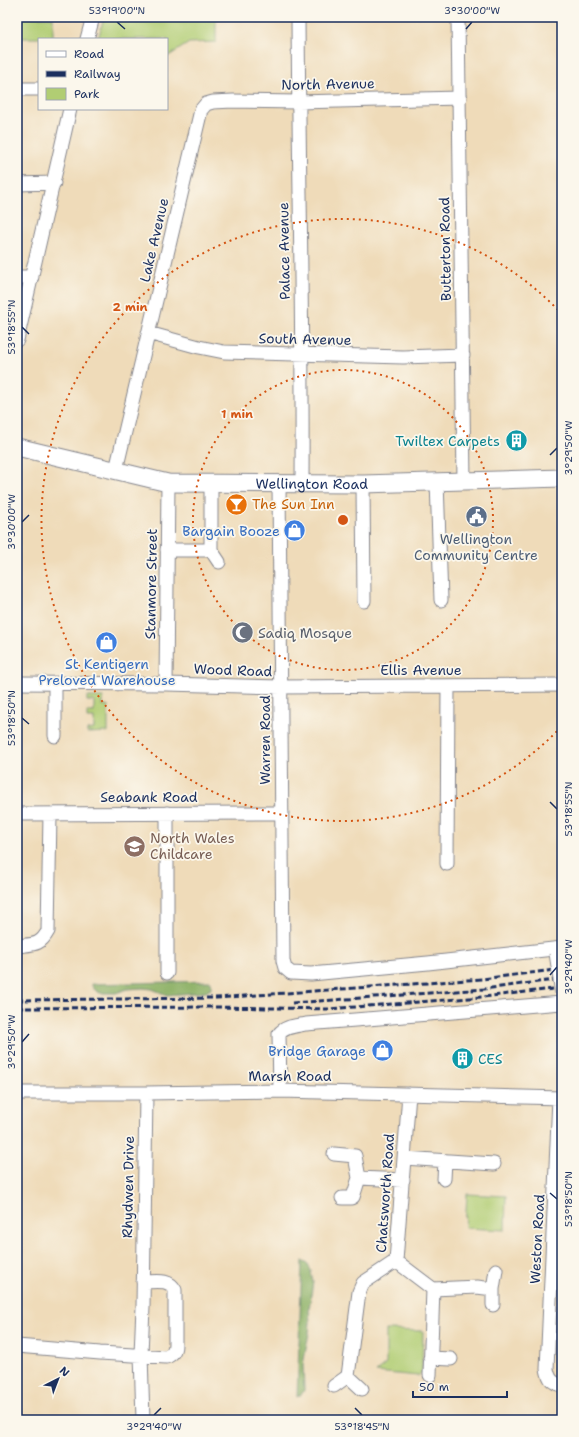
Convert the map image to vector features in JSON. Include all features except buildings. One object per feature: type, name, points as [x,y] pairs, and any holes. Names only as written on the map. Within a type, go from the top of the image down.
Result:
[{"type":"main road","name":"Wellington Road","points":[[17,447],[168,483],[363,484],[562,478]]},
{"type":"street","points":[[87,38],[93,17]]},
{"type":"street","name":"Palace Avenue","points":[[298,17],[302,484]]},
{"type":"street","name":"Butterton Road","points":[[458,17],[464,480]]},
{"type":"street","points":[[17,89],[38,89]]},
{"type":"street","name":"North Avenue","points":[[201,110],[206,104],[213,102],[233,101],[298,102],[460,98]]},
{"type":"street","points":[[17,340],[70,110]]},
{"type":"street","name":"Lake Avenue","points":[[116,470],[201,110]]},
{"type":"street","points":[[17,184],[54,183]]},
{"type":"street","points":[[17,277],[32,277]]},
{"type":"street","name":"South Avenue","points":[[148,333],[199,348],[224,352],[403,357],[463,355]]},
{"type":"street","points":[[437,481],[441,600]]},
{"type":"street","name":"Stanmore Street","points":[[166,684],[168,483]]},
{"type":"street","points":[[211,484],[211,550],[219,562]]},
{"type":"street","name":"Warren Road","points":[[279,484],[283,960],[285,968],[291,972],[311,974],[558,950]]},
{"type":"street","points":[[363,484],[364,601]]},
{"type":"street","points":[[167,550],[211,550]]},
{"type":"street","name":"Wood Road","points":[[17,683],[166,684],[281,687]]},
{"type":"street","points":[[55,684],[55,736]]},
{"type":"street","name":"Ellis Avenue","points":[[281,687],[562,685]]},
{"type":"street","points":[[447,864],[448,686]]},
{"type":"street","points":[[167,813],[167,973]]},
{"type":"street","name":"Seabank Road","points":[[17,814],[282,813]]},
{"type":"street","points":[[17,946],[39,943],[48,931],[50,814]]},
{"type":"street","points":[[558,950],[562,993]]},
{"type":"street","points":[[280,1092],[279,1034],[282,1030],[291,1026],[562,1003]]},
{"type":"street","name":"Marsh Road","points":[[17,1093],[280,1092],[560,1098]]},
{"type":"street","name":"Rhydwen Drive","points":[[143,1420],[140,1354],[143,1282],[146,1093]]},
{"type":"street","name":"Chatsworth Road","points":[[348,1376],[358,1300],[363,1283],[396,1261],[409,1094]]},
{"type":"street","name":"Weston Road","points":[[556,1383],[546,1369],[560,1098]]},
{"type":"street","points":[[334,1154],[355,1156],[359,1178],[355,1196],[351,1198],[342,1198]]},
{"type":"street","points":[[404,1158],[494,1164]]},
{"type":"street","points":[[444,1179],[445,1161]]},
{"type":"street","points":[[359,1178],[403,1180]]},
{"type":"street","points":[[396,1261],[433,1289],[477,1287],[493,1289]]},
{"type":"street","points":[[493,1305],[493,1289],[496,1270]]},
{"type":"street","points":[[17,1346],[166,1357],[173,1353],[175,1344],[175,1290],[166,1281],[143,1282]]},
{"type":"street","points":[[430,1375],[433,1289]]},
{"type":"street","points":[[430,1358],[450,1359]]},
{"type":"street","points":[[334,1386],[348,1376],[362,1389]]},
{"type":"green space","points":[[17,17],[53,17],[53,38],[17,38]]},
{"type":"green space","points":[[104,17],[216,17],[216,42],[189,43],[168,56],[168,38],[98,38]]},
{"type":"green space","points":[[87,697],[103,697],[103,706],[108,706],[108,732],[87,733],[87,730],[94,729],[94,718],[87,718],[87,712],[94,712],[94,701],[87,701]]},
{"type":"green space","points":[[211,981],[211,989],[206,992],[167,995],[152,989],[143,988],[127,989],[116,993],[100,993],[94,989],[91,984]]},
{"type":"green space","points":[[467,1194],[506,1196],[505,1230],[465,1228]]},
{"type":"green space","points":[[302,1261],[308,1264],[313,1282],[309,1309],[309,1333],[303,1365],[304,1390],[301,1395],[297,1397]]},
{"type":"green space","points":[[386,1330],[423,1331],[422,1372],[418,1376],[376,1372],[386,1364]]},
{"type":"railway","points":[[17,1000],[216,998],[482,979],[562,969]]},
{"type":"railway","points":[[292,1003],[484,989],[562,979]]},
{"type":"railway","points":[[17,1008],[216,1007],[329,1009],[483,997],[562,988]]},
{"type":"place","name":"Twiltex Carpets","points":[[516,441]]},
{"type":"place","name":"The Sun Inn","points":[[236,504]]},
{"type":"place","name":"Wellington Community Centre","points":[[476,517]]},
{"type":"place","name":"Bargain Booze","points":[[295,531]]},
{"type":"place","name":"Sadiq Mosque","points":[[243,633]]},
{"type":"place","name":"St Kentigern Preloved Warehouse","points":[[107,642]]},
{"type":"place","name":"North Wales Childcare","points":[[135,846]]},
{"type":"place","name":"Bridge Garage","points":[[382,1051]]},
{"type":"place","name":"CES","points":[[463,1059]]}]
